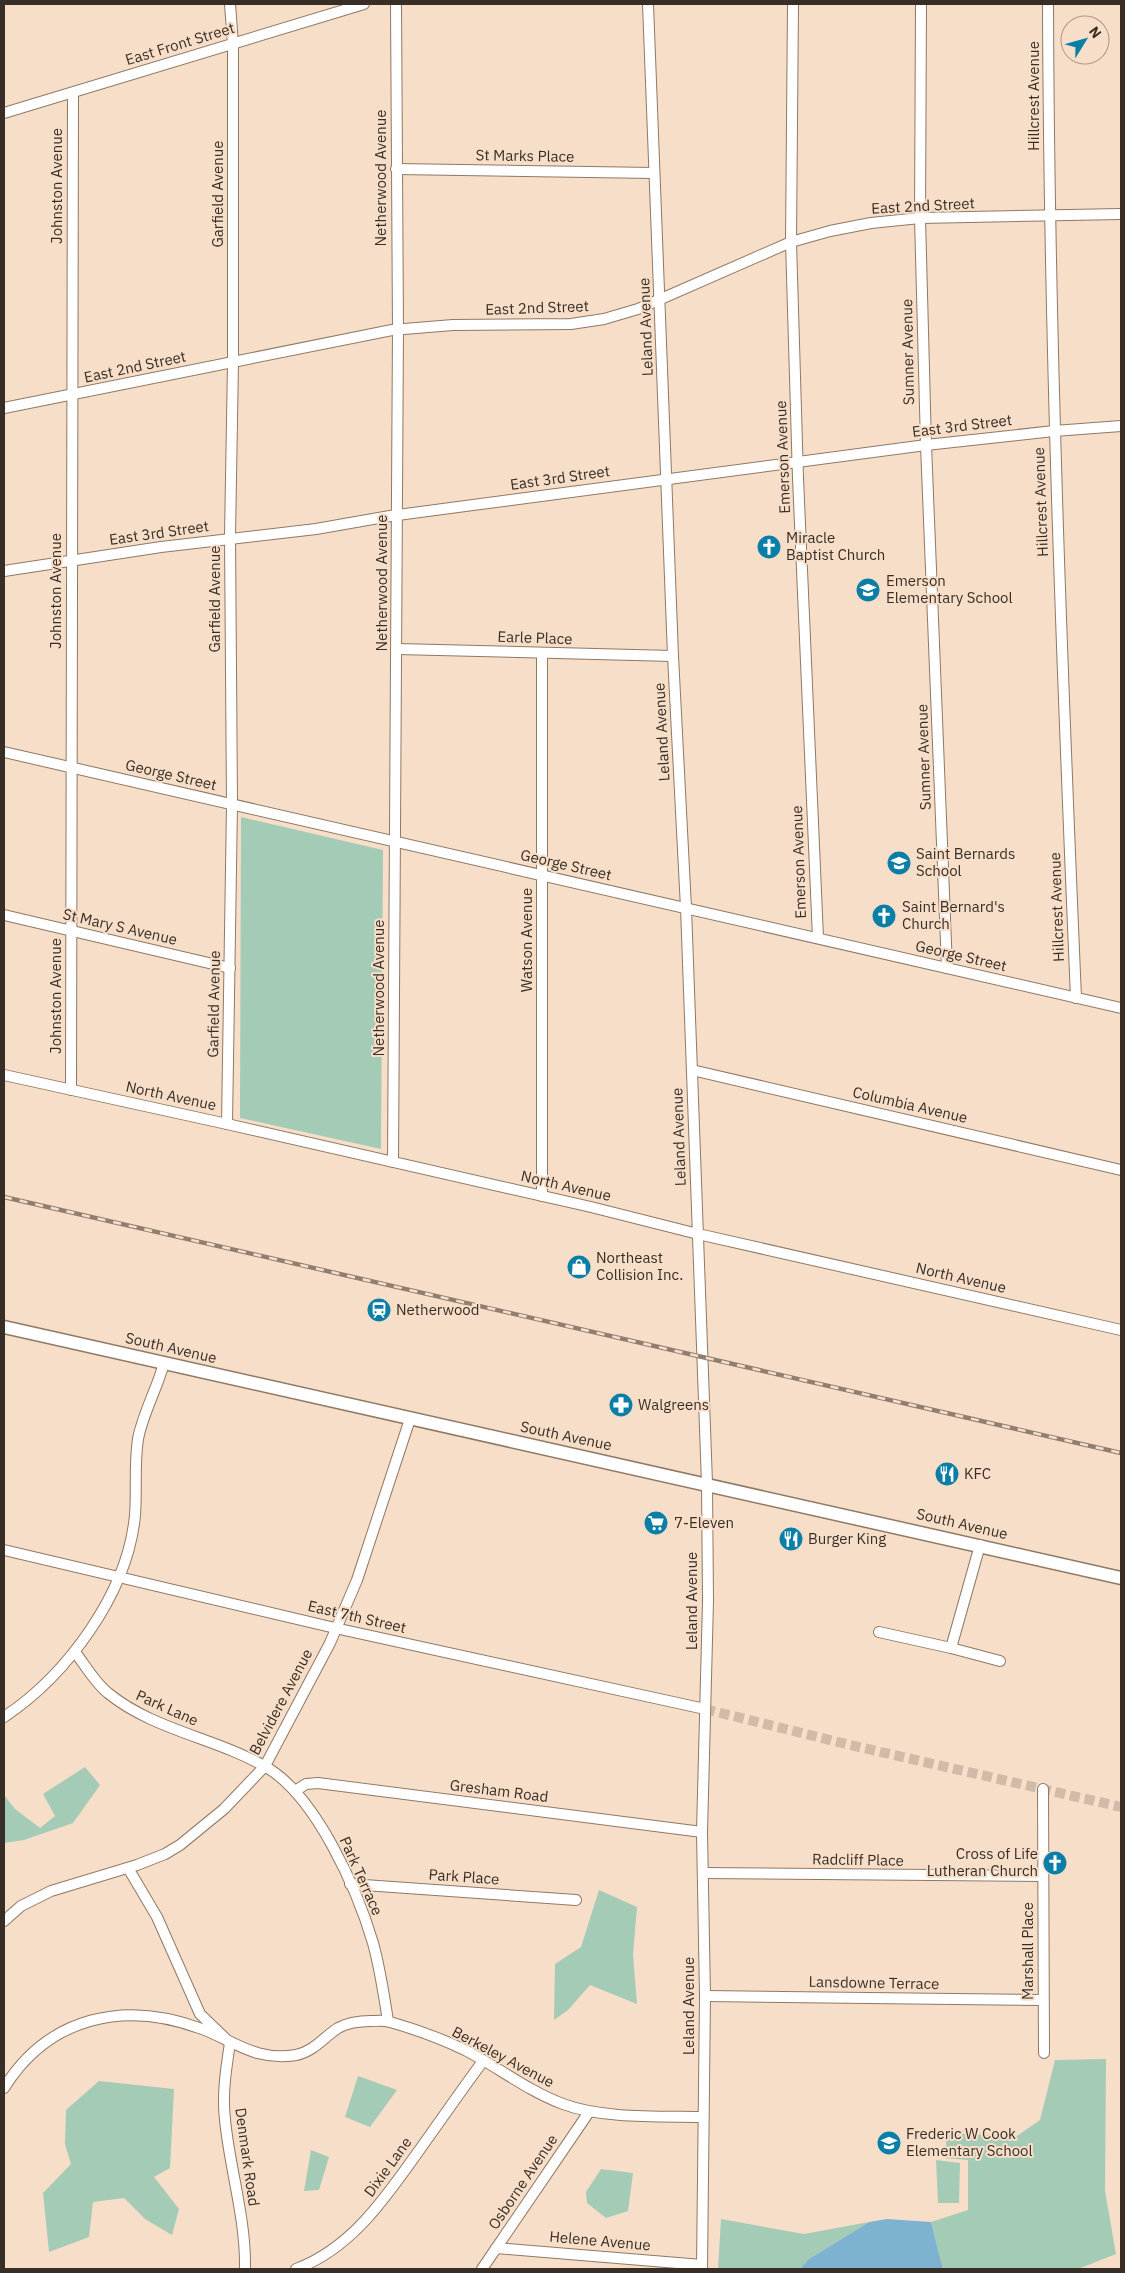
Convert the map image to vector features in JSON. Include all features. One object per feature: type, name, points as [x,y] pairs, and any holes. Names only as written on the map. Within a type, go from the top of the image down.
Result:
[{"type":"main road","name":"South Avenue","points":[[4,1327],[410,1419],[707,1483],[1121,1578]]},
{"type":"street","name":"Garfield Avenue","points":[[228,1124],[232,804],[230,539],[233,363],[233,44],[230,4]]},
{"type":"street","name":"East Front Street","points":[[4,114],[364,4]]},
{"type":"street","name":"Netherwood Avenue","points":[[393,1162],[398,329],[396,4]]},
{"type":"street","name":"Leland Avenue","points":[[648,4],[673,656],[686,908],[707,1483],[708,1601],[702,1832],[705,1996],[702,2267]]},
{"type":"street","name":"Emerson Avenue","points":[[793,4],[791,242],[798,463],[818,938]]},
{"type":"street","name":"Sumner Avenue","points":[[921,4],[920,218],[926,445],[948,968]]},
{"type":"street","name":"Hillcrest Avenue","points":[[1048,4],[1049,216],[1054,431],[1076,998]]},
{"type":"street","name":"Johnston Avenue","points":[[71,1090],[73,92]]},
{"type":"street","name":"St Marks Place","points":[[396,170],[654,173]]},
{"type":"street","name":"East 2nd Street","points":[[4,408],[72,396],[398,329],[452,325],[580,323],[619,316],[660,300],[791,242],[854,226],[920,218],[1121,214]]},
{"type":"street","name":"East 3rd Street","points":[[4,571],[230,539],[316,529],[397,515],[926,445],[1054,431],[1121,426]]},
{"type":"street","name":"Earle Place","points":[[397,650],[673,656]]},
{"type":"street","name":"Watson Avenue","points":[[542,654],[542,1196]]},
{"type":"street","name":"George Street","points":[[4,752],[1121,1008]]},
{"type":"street","name":"St Mary S Avenue","points":[[4,915],[230,968]]},
{"type":"street","name":"Columbia Avenue","points":[[692,1070],[1121,1170]]},
{"type":"street","name":"North Avenue","points":[[4,1075],[228,1124],[698,1234],[1121,1330]]},
{"type":"street","points":[[4,1717],[30,1698],[75,1652],[107,1604],[129,1546],[135,1516],[138,1438],[164,1363]]},
{"type":"street","name":"Belvidere Avenue","points":[[4,1920],[21,1906],[51,1891],[128,1868],[165,1854],[180,1845],[224,1808],[265,1766],[330,1643],[357,1580],[410,1419]]},
{"type":"street","points":[[951,1648],[980,1546]]},
{"type":"street","name":"East 7th Street","points":[[4,1550],[335,1628],[705,1709]]},
{"type":"street","points":[[879,1632],[951,1648],[1000,1662]]},
{"type":"street","name":"Park Lane","points":[[75,1652],[106,1692],[129,1709],[265,1766]]},
{"type":"street","name":"Park Terrace","points":[[265,1766],[295,1791],[324,1832],[350,1884],[373,1944],[388,2021]]},
{"type":"street","name":"Gresham Road","points":[[295,1791],[306,1784],[318,1783],[702,1832]]},
{"type":"street","name":"Marshall Place","points":[[1043,1789],[1044,2053]]},
{"type":"street","points":[[128,1868],[157,1917],[200,2014],[230,2043]]},
{"type":"street","name":"Radcliff Place","points":[[703,1873],[1043,1876]]},
{"type":"street","name":"Park Place","points":[[350,1884],[576,1900]]},
{"type":"street","name":"Lansdowne Terrace","points":[[705,1996],[1043,2000]]},
{"type":"street","name":"Berkeley Avenue","points":[[4,2088],[14,2071],[41,2045],[69,2028],[99,2018],[130,2014],[162,2017],[204,2030],[245,2050],[262,2054],[296,2055],[310,2050],[339,2028],[360,2021],[388,2021],[447,2042],[562,2104],[589,2112],[703,2117]]},
{"type":"street","name":"Denmark Road","points":[[230,2043],[224,2090],[224,2119],[244,2238],[245,2269]]},
{"type":"street","name":"Dixie Lane","points":[[296,2269],[310,2264],[340,2244],[384,2200],[483,2061]]},
{"type":"street","name":"Osborne Avenue","points":[[482,2269],[589,2112]]},
{"type":"street","name":"Helene Avenue","points":[[496,2248],[702,2267]]},
{"type":"green space","points":[[241,817],[383,850],[381,1149],[240,1118]]},
{"type":"green space","points":[[85,1767],[100,1785],[73,1823],[24,1840],[4,1843],[4,1795],[15,1809],[40,1828],[55,1816],[43,1794]]},
{"type":"green space","points":[[599,1890],[637,1907],[633,1955],[637,2004],[590,1985],[568,2010],[554,2020],[555,1964],[581,1947]]},
{"type":"green space","points":[[1106,2059],[1105,2191],[1116,2254],[1078,2269],[943,2269],[931,2222],[968,2210],[968,2160],[945,2158],[947,2133],[1017,2136],[1040,2120],[1055,2060]]},
{"type":"green space","points":[[358,2076],[397,2090],[370,2127],[345,2117]]},
{"type":"green space","points":[[99,2081],[174,2089],[170,2168],[154,2177],[179,2209],[172,2235],[145,2219],[124,2198],[93,2202],[89,2237],[49,2252],[43,2193],[71,2164],[65,2144],[66,2110]]},
{"type":"green space","points":[[311,2150],[329,2157],[319,2190],[304,2191]]},
{"type":"green space","points":[[936,2160],[960,2163],[959,2203],[938,2203]]},
{"type":"green space","points":[[601,2169],[633,2173],[628,2211],[606,2218],[587,2203],[586,2192]]},
{"type":"green space","points":[[721,2219],[804,2234],[869,2222],[809,2259],[800,2269],[718,2269]]},
{"type":"water","points":[[887,2219],[931,2222],[943,2269],[800,2269],[809,2259],[869,2222]]},
{"type":"tunnel","points":[[705,1709],[846,1744],[1121,1807]]},
{"type":"railway","points":[[4,1197],[1121,1453]]},
{"type":"place","name":"Miracle Baptist Church","points":[[769,547]]},
{"type":"place","name":"Emerson Elementary School","points":[[868,590]]},
{"type":"place","name":"Saint Bernards School","points":[[899,863]]},
{"type":"place","name":"Saint Bernard's Church","points":[[884,916]]},
{"type":"place","name":"Northeast Collision Inc.","points":[[579,1267]]},
{"type":"place","name":"Netherwood","points":[[379,1310]]},
{"type":"place","name":"Walgreens","points":[[621,1405]]},
{"type":"place","name":"KFC","points":[[947,1474]]},
{"type":"place","name":"7-Eleven","points":[[656,1523]]},
{"type":"place","name":"Burger King","points":[[791,1539]]},
{"type":"place","name":"Cross of Life Lutheran Church","points":[[1055,1863]]},
{"type":"place","name":"Frederic W Cook Elementary School","points":[[889,2143]]}]
